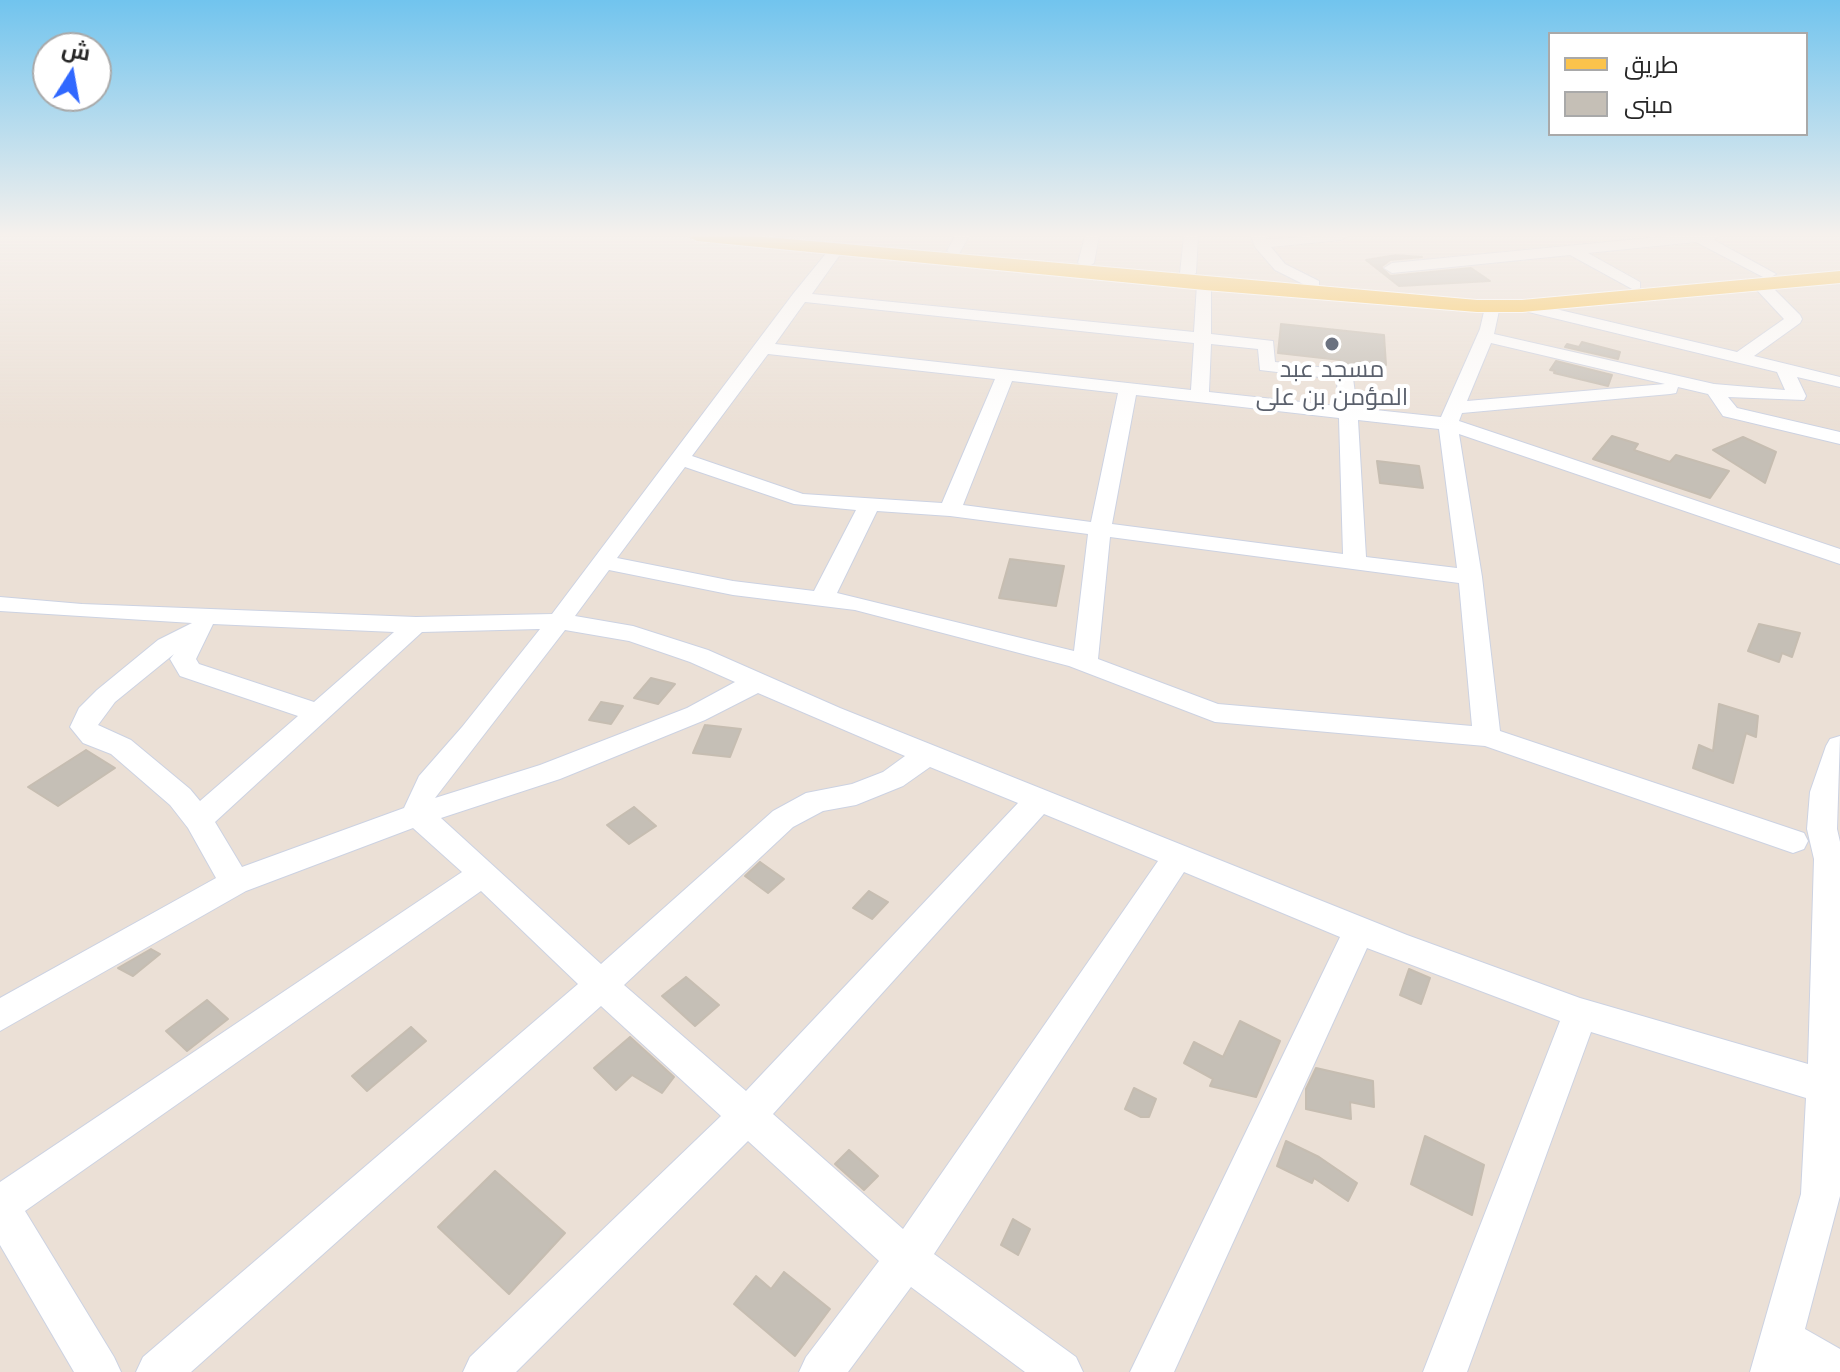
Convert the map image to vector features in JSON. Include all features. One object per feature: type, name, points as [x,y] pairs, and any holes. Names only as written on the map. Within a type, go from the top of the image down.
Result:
[{"type":"main road","points":[[1414,300],[1522,306],[1576,300]]},
{"type":"street","points":[[417,815],[421,797],[429,783],[472,734],[559,621],[797,300]]},
{"type":"street","points":[[828,300],[1267,345],[1266,366],[1346,375],[1355,562]]},
{"type":"street","points":[[1200,396],[1205,300]]},
{"type":"street","points":[[1738,359],[1773,337],[1794,319],[1780,300]]},
{"type":"street","points":[[1487,737],[1451,416],[1485,337],[1492,306]]},
{"type":"street","points":[[1522,306],[1840,382]]},
{"type":"street","points":[[1485,337],[1681,385],[1797,396],[1784,369]]},
{"type":"street","points":[[762,348],[1348,413],[1451,416],[1676,389],[1681,385]]},
{"type":"street","points":[[950,510],[1006,374]]},
{"type":"street","points":[[1085,663],[1100,529],[1128,388]]},
{"type":"street","points":[[1714,390],[1730,412],[1840,438]]},
{"type":"street","points":[[1451,416],[1840,557]]},
{"type":"street","points":[[681,459],[801,500],[950,510],[1470,577]]},
{"type":"street","points":[[822,599],[870,504]]},
{"type":"street","points":[[601,562],[733,588],[855,603],[1085,663],[1215,713],[1487,737],[1793,841]]},
{"type":"street","points":[[0,604],[203,624],[416,625],[559,621],[633,634],[699,656],[927,755],[1359,931],[1580,1013],[1831,1089]]},
{"type":"street","points":[[203,624],[183,659],[189,670],[319,713]]},
{"type":"street","points":[[203,624],[167,646],[106,696],[88,715],[84,727],[93,736],[121,747],[180,797],[198,820],[235,882]]},
{"type":"street","points":[[198,820],[416,625]]},
{"type":"street","points":[[0,1016],[235,882],[417,815],[550,772],[696,714],[757,682]]},
{"type":"street","points":[[1837,1372],[1777,1356],[1821,1194],[1831,1089],[1834,955],[1834,851],[1822,829],[1824,792],[1840,746]]},
{"type":"street","points":[[158,1372],[601,985],[783,819],[816,801],[856,794],[893,779],[927,755]]},
{"type":"street","points":[[485,1372],[747,1116],[1038,801]]},
{"type":"street","points":[[417,815],[601,985],[907,1259],[1061,1372]]},
{"type":"street","points":[[821,1372],[907,1259],[1177,857]]},
{"type":"street","points":[[99,1372],[0,1206],[483,874]]},
{"type":"street","points":[[1152,1372],[1359,931]]},
{"type":"street","points":[[1445,1372],[1580,1013]]},
{"type":"building","name":"مسجد عبد المؤمن بن على","points":[[1281,324],[1384,335],[1386,365],[1379,365],[1381,376],[1355,373],[1352,368],[1340,367],[1340,360],[1278,353]]},
{"type":"building","points":[[1582,342],[1620,352],[1618,359],[1565,347],[1567,344],[1579,347]]},
{"type":"building","points":[[1556,361],[1612,375],[1608,386],[1554,373],[1550,370]]},
{"type":"building","points":[[1612,436],[1638,444],[1634,450],[1670,462],[1676,455],[1729,471],[1710,498],[1593,459]]},
{"type":"building","points":[[1743,437],[1776,452],[1765,483],[1713,450]]},
{"type":"building","points":[[1377,461],[1419,466],[1423,488],[1380,483]]},
{"type":"building","points":[[1010,559],[1064,566],[1056,606],[999,598]]},
{"type":"building","points":[[1759,624],[1800,633],[1792,657],[1782,653],[1779,662],[1748,651]]},
{"type":"building","points":[[651,678],[675,684],[658,704],[634,698]]},
{"type":"building","points":[[601,702],[623,706],[611,724],[589,720]]},
{"type":"building","points":[[1719,704],[1758,716],[1756,737],[1746,733],[1733,783],[1693,768],[1699,745],[1713,751]]},
{"type":"building","points":[[705,725],[741,729],[730,757],[693,753]]},
{"type":"building","points":[[86,750],[115,768],[58,806],[28,787]]},
{"type":"building","points":[[634,807],[656,826],[629,844],[607,825]]},
{"type":"building","points":[[760,862],[784,879],[768,893],[745,876]]},
{"type":"building","points":[[869,891],[888,902],[872,919],[853,908]]},
{"type":"building","points":[[151,949],[160,954],[133,976],[118,968]]},
{"type":"building","points":[[1409,969],[1430,978],[1421,1004],[1400,995]]},
{"type":"building","points":[[686,977],[719,1005],[695,1026],[662,996]]},
{"type":"building","points":[[207,1000],[228,1019],[187,1051],[166,1031]]},
{"type":"building","points":[[1240,1021],[1280,1041],[1256,1097],[1210,1086],[1213,1079],[1184,1063],[1194,1042],[1223,1057]]},
{"type":"building","points":[[411,1027],[426,1041],[367,1091],[352,1076]]},
{"type":"building","points":[[630,1037],[674,1077],[662,1093],[632,1075],[616,1090],[594,1068]]},
{"type":"building","points":[[1316,1068],[1373,1081],[1374,1107],[1350,1102],[1351,1119],[1306,1109],[1306,1089]]},
{"type":"building","points":[[1134,1088],[1156,1099],[1149,1117],[1141,1117],[1125,1109]]},
{"type":"building","points":[[1425,1136],[1484,1165],[1472,1215],[1411,1184]]},
{"type":"building","points":[[1286,1141],[1319,1157],[1357,1183],[1348,1201],[1314,1178],[1312,1183],[1277,1166]]},
{"type":"building","points":[[849,1150],[878,1176],[864,1190],[835,1164]]},
{"type":"building","points":[[495,1171],[565,1233],[509,1294],[438,1227]]},
{"type":"building","points":[[1013,1219],[1030,1229],[1018,1255],[1001,1245]]},
{"type":"building","points":[[784,1272],[830,1309],[795,1356],[734,1304],[756,1276],[771,1289]]},
{"type":"place","name":"مسجد عبد المؤمن بن على","points":[[1332,344]]}]
